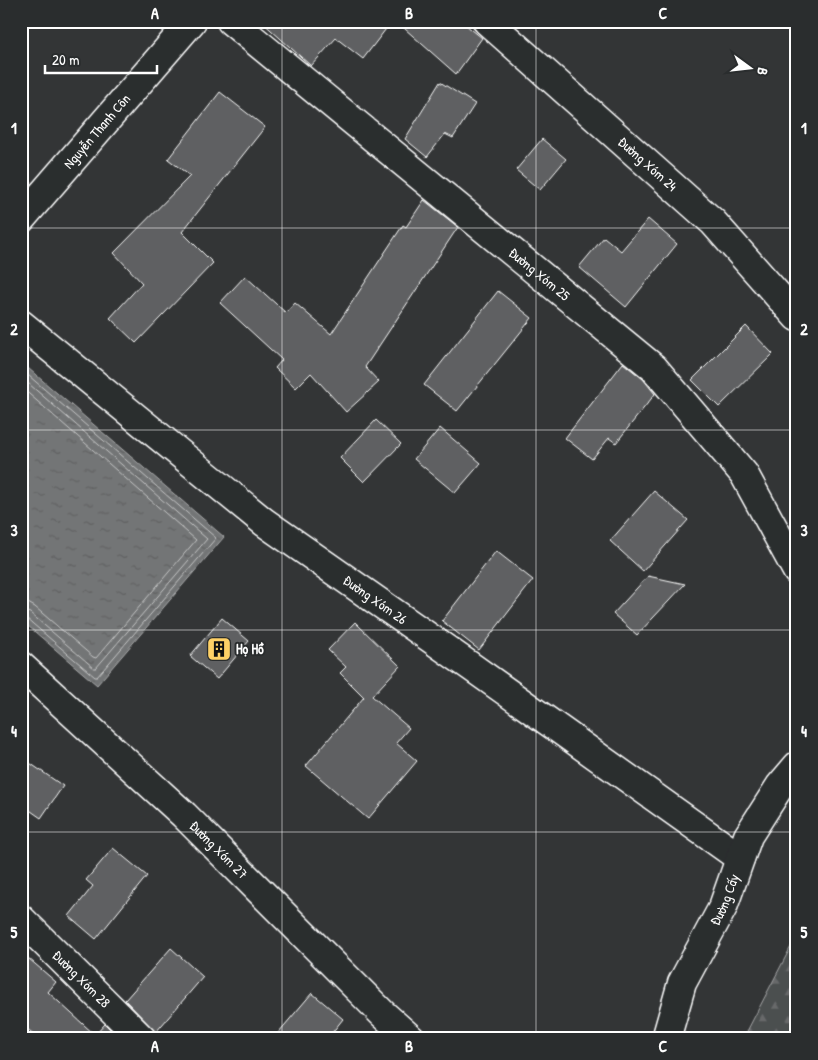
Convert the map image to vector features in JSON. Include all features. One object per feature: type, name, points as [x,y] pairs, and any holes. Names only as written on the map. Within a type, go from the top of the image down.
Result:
[{"type":"street","name":"Nguyễn Thanh Côn","points":[[21,219],[192,21]]},
{"type":"street","name":"Đường Xóm 25","points":[[231,21],[654,368],[744,474],[797,571]]},
{"type":"street","name":"Đường Xóm 24","points":[[487,21],[713,222],[797,317]]},
{"type":"street","name":"Đường Xóm 26","points":[[21,324],[264,522],[740,858]]},
{"type":"street","name":"Đường Xóm 27","points":[[21,666],[184,815],[382,1014],[411,1039]]},
{"type":"street","name":"Đường Cấy","points":[[666,1039],[682,983],[723,907],[748,836],[780,786],[797,766]]},
{"type":"street","name":"Đường Xóm 28","points":[[21,919],[142,1039]]},
{"type":"green space","points":[[797,935],[797,1039],[743,1039]]},
{"type":"water","points":[[21,362],[224,537],[97,685],[21,620]]},
{"type":"building","points":[[261,21],[392,21],[363,59],[336,38],[311,66]]},
{"type":"building","points":[[396,21],[461,21],[482,38],[456,74]]},
{"type":"building","points":[[440,82],[475,104],[453,138],[445,134],[427,157],[405,139]]},
{"type":"building","points":[[220,92],[265,127],[182,232],[213,263],[136,343],[110,318],[142,283],[114,253],[190,176],[168,159]]},
{"type":"building","points":[[542,139],[566,159],[540,190],[516,170]]},
{"type":"building","points":[[424,200],[458,227],[365,367],[379,382],[346,412],[311,373],[296,388],[275,368],[282,360],[220,303],[245,276],[286,313],[295,303],[331,334],[403,225],[406,227]]},
{"type":"building","points":[[648,219],[677,244],[626,307],[579,267],[604,237],[621,251]]},
{"type":"building","points":[[498,291],[532,318],[457,411],[424,385]]},
{"type":"building","points":[[746,326],[773,354],[719,407],[692,380]]},
{"type":"building","points":[[623,363],[643,379],[655,394],[616,443],[609,438],[592,459],[565,438]]},
{"type":"building","points":[[376,420],[401,444],[364,482],[340,458]]},
{"type":"building","points":[[440,428],[481,463],[455,493],[414,459]]},
{"type":"building","points":[[654,491],[688,520],[643,571],[610,541]]},
{"type":"building","points":[[496,551],[533,580],[479,650],[442,621]]},
{"type":"building","points":[[648,576],[685,584],[637,635],[613,614]]},
{"type":"building","name":"Họ Hồ","points":[[222,618],[249,641],[217,679],[190,656]]},
{"type":"building","points":[[355,622],[400,666],[372,696],[409,728],[396,743],[417,761],[368,819],[306,766],[364,697],[340,673],[346,667],[328,650]]},
{"type":"building","points":[[21,757],[63,786],[41,818],[21,804]]},
{"type":"building","points":[[113,848],[147,876],[96,939],[69,916],[93,886],[86,880]]},
{"type":"building","points":[[171,948],[203,977],[156,1032],[125,1000]]},
{"type":"building","points":[[21,952],[56,982],[48,992],[95,1035],[105,1024],[120,1039],[40,1039],[21,1024]]},
{"type":"building","points":[[312,993],[343,1019],[327,1039],[273,1039]]},
{"type":"place","name":"Họ Hồ","points":[[219,649]]}]
